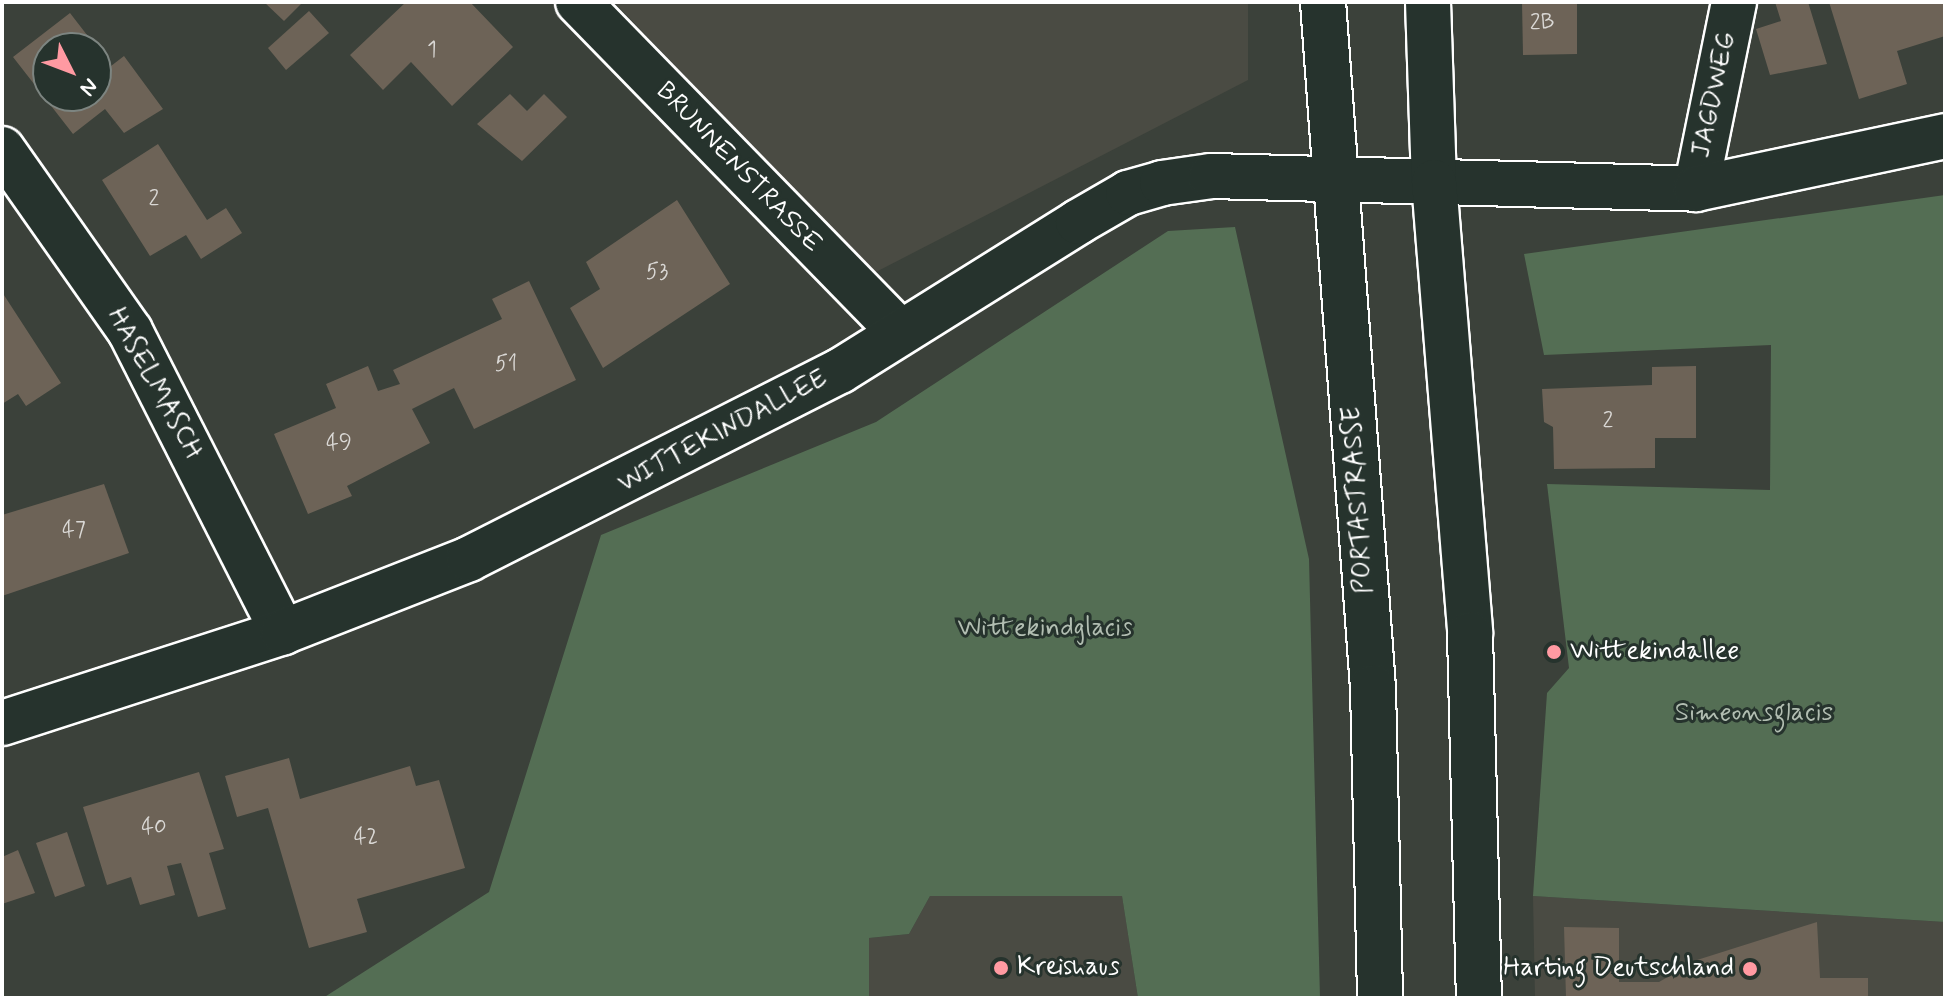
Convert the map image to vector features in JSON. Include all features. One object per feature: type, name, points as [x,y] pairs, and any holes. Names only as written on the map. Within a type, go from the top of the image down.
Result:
[{"type":"street","name":"BRUNNENSTRASSE","points":[[578,2],[900,332]]},
{"type":"street","name":"PORTASTRASSE","points":[[1323,2],[1373,687],[1380,998]]},
{"type":"street","points":[[1428,2],[1434,182],[1470,634],[1479,998]]},
{"type":"street","name":"JAGDWEG","points":[[1696,189],[1734,2]]},
{"type":"street","points":[[1434,182],[1696,189],[1945,136]]},
{"type":"street","name":"HASELMASCH","points":[[2,149],[130,331],[283,632]]},
{"type":"street","name":"WITTEKINDALLEE","points":[[2,723],[283,632],[469,559],[578,507],[840,371],[1128,193],[1211,176],[1434,182]]},
{"type":"shaded area","points":[[614,2],[1248,2],[1248,80],[874,273]]},
{"type":"shaded area","name":"Kreishaus","points":[[930,896],[1122,896],[1138,998],[869,998],[869,938],[909,934]]},
{"type":"shaded area","points":[[1533,896],[1945,922],[1945,998],[1535,998]]},
{"type":"green space","name":"Simeonsglacis","points":[[1945,195],[1945,922],[1533,896],[1547,693],[1569,668],[1547,484],[1770,490],[1771,345],[1544,355],[1524,254]]},
{"type":"green space","name":"Wittekindglacis","points":[[1235,227],[1309,559],[1320,998],[1138,998],[1122,896],[930,896],[909,934],[869,938],[869,998],[323,998],[489,892],[601,535],[876,422],[1168,231]]},
{"type":"building","points":[[264,2],[303,2],[284,21]]},
{"type":"building","points":[[406,2],[470,2],[513,47],[452,106],[411,62],[383,90],[350,55]]},
{"type":"building","points":[[1522,2],[1577,2],[1577,54],[1523,55]]},
{"type":"building","points":[[1775,2],[1808,2],[1827,64],[1770,75],[1756,29],[1781,21]]},
{"type":"building","points":[[1829,2],[1945,2],[1945,36],[1897,51],[1907,84],[1859,99]]},
{"type":"building","points":[[309,11],[329,33],[286,70],[268,48]]},
{"type":"building","points":[[70,13],[85,32],[45,32]]},
{"type":"building","points":[[32,42],[32,81],[13,57]]},
{"type":"building","points":[[124,56],[163,109],[124,133],[107,112],[112,112],[112,65]]},
{"type":"building","points":[[510,94],[527,111],[544,94],[567,117],[522,161],[477,124]]},
{"type":"building","points":[[56,112],[101,112],[73,134]]},
{"type":"building","points":[[158,144],[207,220],[226,208],[242,233],[201,259],[186,235],[150,256],[102,180]]},
{"type":"building","points":[[677,200],[730,284],[603,368],[570,308],[600,289],[586,262]]},
{"type":"building","points":[[529,281],[576,380],[474,429],[454,388],[412,409],[430,443],[347,486],[352,496],[308,514],[274,434],[336,408],[326,384],[368,366],[378,391],[400,384],[393,370],[502,319],[492,299]]},
{"type":"building","points":[[2,292],[61,383],[26,406],[18,394],[2,404]]},
{"type":"building","points":[[1696,366],[1696,438],[1655,438],[1655,468],[1554,469],[1553,427],[1544,422],[1542,389],[1652,385],[1652,367]]},
{"type":"building","points":[[104,484],[129,553],[2,596],[2,515]]},
{"type":"building","points":[[289,758],[300,799],[410,766],[416,786],[439,780],[465,868],[357,899],[367,932],[309,948],[268,808],[237,817],[225,776]]},
{"type":"building","points":[[199,772],[224,849],[209,853],[226,909],[198,917],[181,863],[167,866],[175,895],[140,905],[131,877],[107,885],[83,807]]},
{"type":"building","points":[[67,832],[85,886],[55,897],[36,843]]},
{"type":"building","points":[[18,850],[35,893],[2,904],[2,857]]},
{"type":"building","name":"Harting Deutschland","points":[[1817,922],[1820,978],[1868,978],[1868,998],[1566,998],[1564,927],[1619,928],[1619,982],[1659,982],[1697,960]]},
{"type":"place","name":"Wittekindallee","points":[[1554,652]]},
{"type":"place","name":"Kreishaus","points":[[1001,968]]},
{"type":"place","name":"Harting Deutschland","points":[[1750,969]]}]
